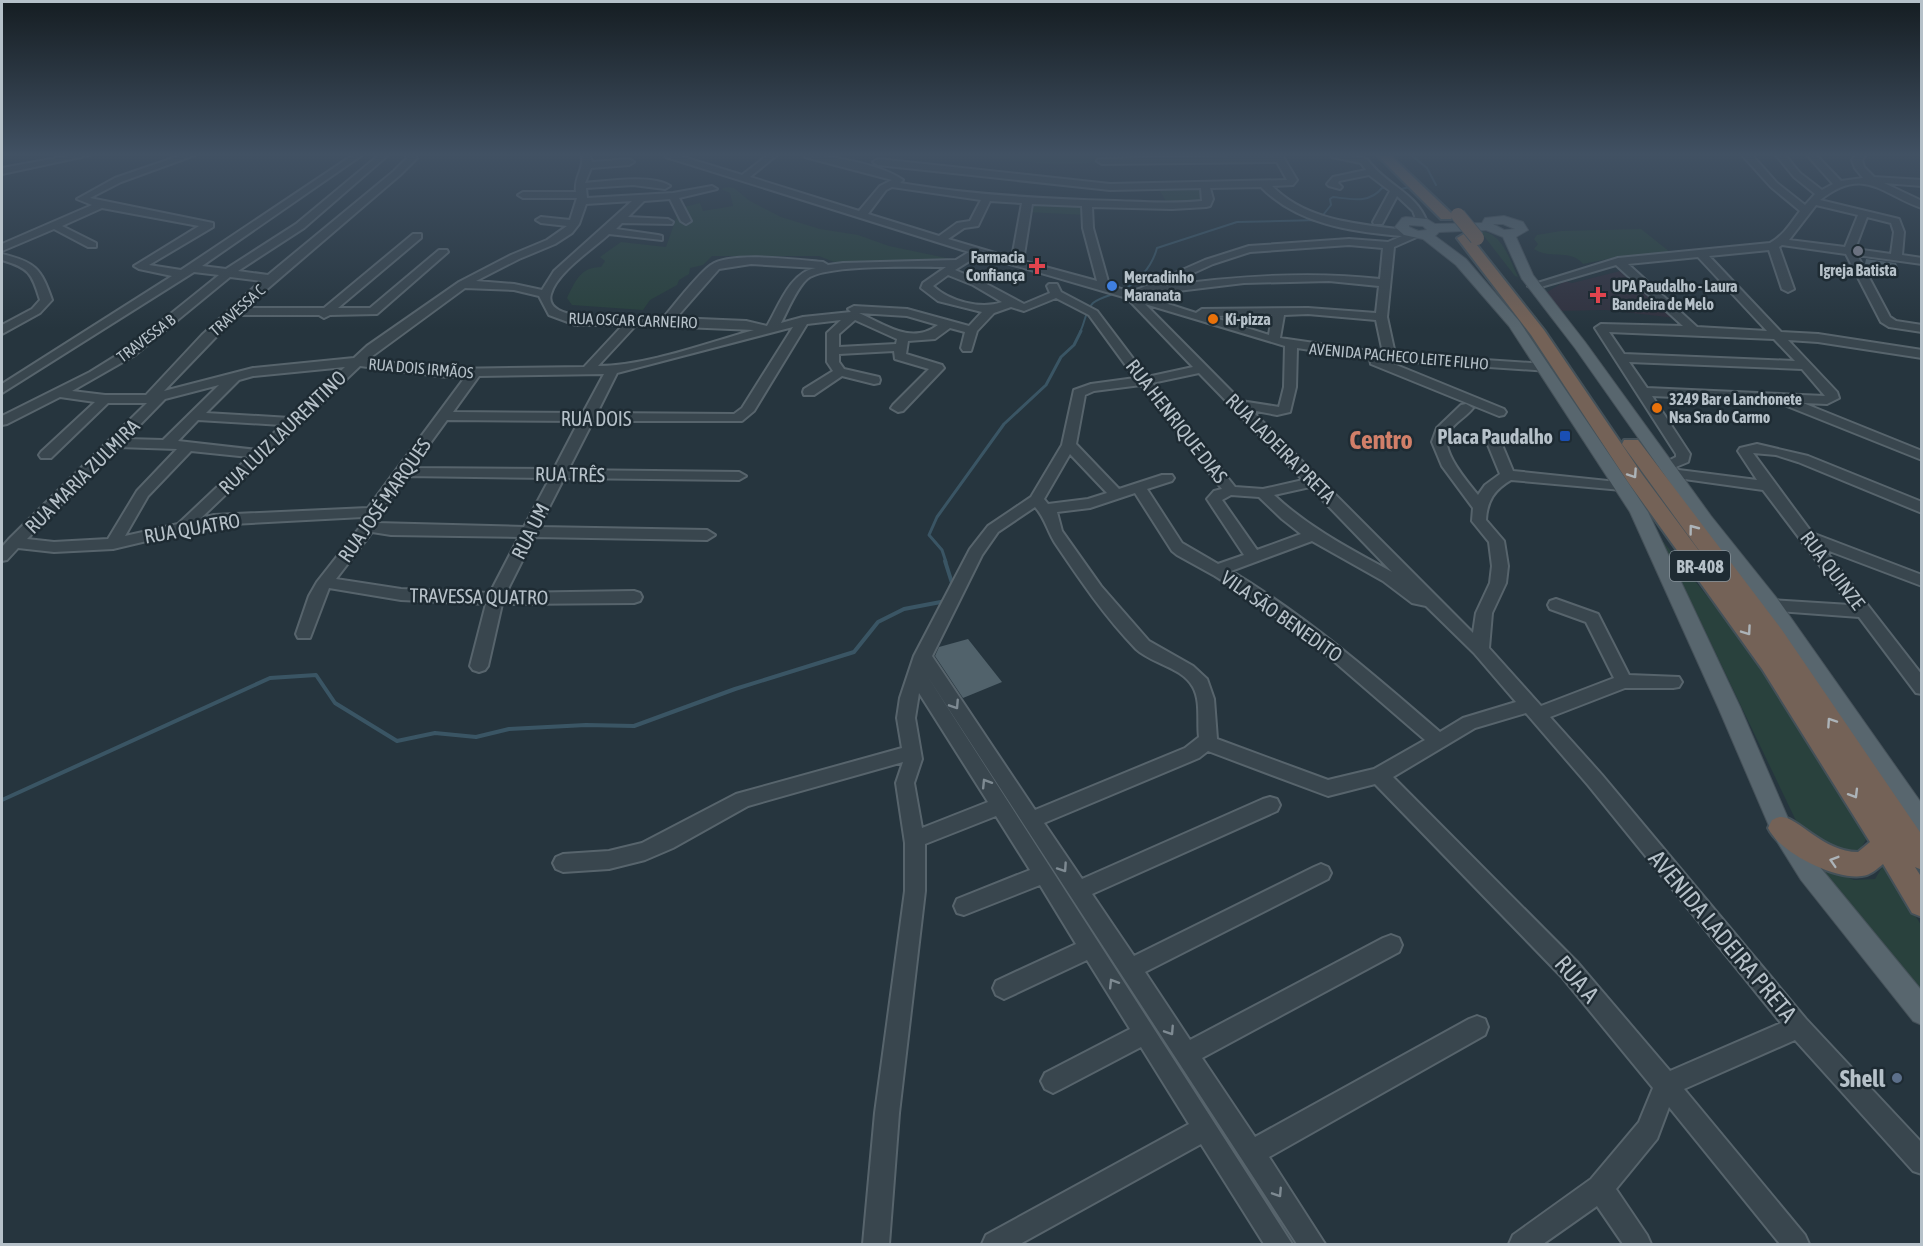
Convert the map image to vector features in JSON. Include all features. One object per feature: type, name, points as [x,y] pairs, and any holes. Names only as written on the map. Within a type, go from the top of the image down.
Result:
[{"type":"highway","name":"BR-408","points":[[1449,213],[1476,234],[1568,352],[1648,468],[1774,636],[1922,858]]},
{"type":"highway","name":"BR-408","points":[[1476,234],[1538,333],[1635,478],[1770,663],[1843,775],[1922,904]]},
{"type":"highway","points":[[1781,828],[1810,850],[1839,863],[1863,864],[1885,846]]},
{"type":"main road","points":[[1421,230],[1508,234],[1521,266],[1534,286],[1586,354],[1668,470],[1772,606],[1922,823]]},
{"type":"main road","points":[[1421,230],[1455,256],[1483,286],[1545,368],[1622,486],[1652,539],[1781,828],[1822,889],[1922,1012]]},
{"type":"street","points":[[2,248],[83,213]]},
{"type":"street","points":[[139,213],[209,225],[156,253],[139,266],[271,279]]},
{"type":"street","points":[[2,389],[274,213]]},
{"type":"street","name":"TRAVESSA B","points":[[2,421],[105,369],[131,352],[228,273],[315,213]]},
{"type":"street","name":"TRAVESSA C","points":[[156,397],[184,359],[235,311],[348,213]]},
{"type":"street","points":[[541,220],[574,224],[577,213]]},
{"type":"street","name":"RUA OSCAR CARNEIRO","points":[[627,213],[566,264],[545,294],[549,308],[560,317],[576,321],[667,321],[746,325],[768,329]]},
{"type":"street","points":[[682,213],[686,221]]},
{"type":"street","points":[[941,239],[961,224],[974,224],[979,213]]},
{"type":"street","points":[[1017,262],[1033,213]]},
{"type":"street","points":[[1087,213],[1104,287]]},
{"type":"street","points":[[1307,213],[1337,221],[1421,230]]},
{"type":"street","points":[[1378,222],[1383,213]]},
{"type":"street","points":[[1416,213],[1421,230]]},
{"type":"street","points":[[1777,244],[1790,234],[1803,213]]},
{"type":"street","points":[[1851,213],[1899,232],[1896,257]]},
{"type":"street","name":"AVENIDA PACHECO LEITE FILHO","points":[[862,214],[977,251],[1128,293],[1291,345],[1362,355],[1545,368]]},
{"type":"street","points":[[271,215],[330,228]]},
{"type":"street","points":[[1862,218],[1849,250],[1885,320],[1895,325],[1922,329]]},
{"type":"street","points":[[620,220],[668,222]]},
{"type":"street","points":[[1337,221],[1349,242]]},
{"type":"street","name":"RUA LUIZ LAURENTINO","points":[[184,526],[354,362],[463,284],[515,256],[551,242],[568,231],[574,224]]},
{"type":"street","points":[[55,226],[92,245]]},
{"type":"street","points":[[1128,293],[1184,274],[1225,255],[1249,249],[1349,242],[1389,245],[1421,230]]},
{"type":"street","points":[[608,231],[658,238]]},
{"type":"street","points":[[324,314],[417,236]]},
{"type":"street","points":[[1777,244],[1788,289]]},
{"type":"street","points":[[1534,286],[1593,266],[1618,261],[1701,254],[1777,244],[1849,250],[1922,261]]},
{"type":"street","points":[[1389,245],[1381,317],[1390,357]]},
{"type":"street","points":[[977,251],[927,286],[929,291],[942,299],[990,311]]},
{"type":"street","points":[[235,311],[324,314],[373,312],[443,252]]},
{"type":"street","points":[[1643,392],[1782,399],[1832,399],[1833,395],[1806,365],[1701,254]]},
{"type":"street","points":[[2,257],[28,265],[37,274],[45,300],[36,311],[2,330]]},
{"type":"street","points":[[1618,261],[1694,330]]},
{"type":"street","points":[[667,321],[715,267],[721,264],[768,262],[843,266],[958,263]]},
{"type":"street","points":[[768,329],[804,275],[816,270],[843,266]]},
{"type":"street","points":[[947,271],[977,283],[1024,308],[1056,294],[1052,273]]},
{"type":"street","points":[[1184,274],[1199,284]]},
{"type":"street","points":[[1128,293],[1199,284],[1333,277],[1384,282]]},
{"type":"street","points":[[463,284],[514,287],[545,294]]},
{"type":"street","name":"RUA LADEIRA PRETA","points":[[1128,293],[1200,369],[1480,649]]},
{"type":"street","name":"RUA HENRIQUE DIAS","points":[[1056,294],[1088,309],[1231,491],[1219,494],[1214,499],[1253,556]]},
{"type":"street","points":[[908,313],[942,299]]},
{"type":"street","points":[[967,348],[971,330],[990,311],[1011,303]]},
{"type":"street","points":[[843,306],[902,342]]},
{"type":"street","points":[[1188,314],[1279,311],[1381,317]]},
{"type":"street","points":[[1274,341],[1279,311]]},
{"type":"street","points":[[873,380],[840,372],[833,362],[832,333],[856,312],[908,313],[971,330]]},
{"type":"street","name":"RUA DOIS IRMÃOS","points":[[57,393],[105,399],[156,397],[236,375],[354,362],[432,372],[612,370],[646,363],[768,329],[856,312]]},
{"type":"street","points":[[588,370],[633,321]]},
{"type":"street","name":"RUA DOIS","points":[[443,416],[739,417],[747,411],[803,321]]},
{"type":"street","points":[[834,351],[931,336],[946,324]]},
{"type":"street","points":[[1668,470],[1683,459],[1683,454],[1601,330],[1606,327],[1694,330],[1838,340],[1922,354]]},
{"type":"street","points":[[898,408],[938,369],[935,365],[899,356],[902,342]]},
{"type":"street","points":[[1237,404],[1277,411],[1285,409],[1290,387],[1291,345]]},
{"type":"street","points":[[1362,355],[1499,412]]},
{"type":"street","points":[[1620,358],[1806,365]]},
{"type":"street","points":[[1041,505],[1069,445],[1080,392],[1091,388],[1144,381],[1200,369]]},
{"type":"street","name":"RUA UM","points":[[479,666],[496,597],[612,370]]},
{"type":"street","points":[[809,392],[840,372]]},
{"type":"street","name":"RUA JOSÉ MARQUES","points":[[304,634],[317,596],[325,582],[368,527],[372,512],[475,373]]},
{"type":"street","points":[[167,444],[236,375]]},
{"type":"street","name":"RUA MARIA ZULMIRA","points":[[2,556],[115,443],[156,397]]},
{"type":"street","points":[[46,455],[105,399]]},
{"type":"street","points":[[1782,399],[1922,456]]},
{"type":"street","points":[[1466,408],[1442,432],[1439,442],[1449,466],[1480,507]]},
{"type":"street","points":[[197,416],[293,422]]},
{"type":"street","points":[[1493,440],[1508,475]]},
{"type":"street","points":[[115,443],[167,444],[259,454]]},
{"type":"street","points":[[1069,445],[1116,494]]},
{"type":"street","points":[[113,544],[141,494],[188,446]]},
{"type":"street","name":"RUA QUINZE","points":[[1922,507],[1790,454],[1754,447],[1745,451],[1768,486],[1922,688]]},
{"type":"street","points":[[1668,470],[1768,486]]},
{"type":"street","name":"RUA TRÊS","points":[[402,472],[739,476]]},
{"type":"street","points":[[1480,649],[1484,613],[1498,583],[1500,566],[1496,541],[1479,521],[1480,507],[1488,489],[1508,475],[1622,486]]},
{"type":"street","points":[[876,1245],[887,1113],[915,891],[914,840],[905,783],[913,759],[906,718],[909,698],[920,665],[975,553],[1003,521],[1041,505],[1090,503],[1167,478]]},
{"type":"street","points":[[1231,491],[1263,493],[1315,482]]},
{"type":"street","name":"VILA SÃO BENEDITO","points":[[1138,487],[1177,547],[1195,561],[1218,570],[1316,638],[1437,740]]},
{"type":"street","name":"RUA LADEIRA PRETA","points":[[1263,493],[1287,516],[1313,535],[1381,572],[1418,599],[1431,602]]},
{"type":"street","points":[[1041,505],[1051,515],[1055,531],[1095,590],[1143,645],[1187,671],[1200,683],[1205,695],[1208,740],[1216,748],[1323,788],[1379,776],[1469,723],[1535,709],[1624,681],[1673,682]]},
{"type":"street","name":"RUA QUATRO","points":[[14,543],[54,547],[113,544],[184,526],[227,519],[372,512]]},
{"type":"street","points":[[368,527],[391,530],[707,535]]},
{"type":"street","points":[[1218,570],[1313,535]]},
{"type":"street","points":[[1808,537],[1922,580]]},
{"type":"street","name":"TRAVESSA QUATRO","points":[[325,582],[358,590],[403,596],[634,597]]},
{"type":"street","points":[[1556,605],[1592,618],[1624,681]]},
{"type":"street","points":[[1772,606],[1864,612]]},
{"type":"street","name":"AVENIDA LADEIRA PRETA","points":[[1480,649],[1535,709],[1798,1027],[1922,1162]]},
{"type":"street","points":[[920,665],[1000,806],[1205,1128],[1275,1243]]},
{"type":"street","points":[[920,665],[1031,820],[1312,1245]]},
{"type":"street","points":[[1031,820],[1192,753],[1208,740]]},
{"type":"street","points":[[563,863],[609,860],[645,851],[743,800],[912,752]]},
{"type":"street","name":"RUA A","points":[[1379,776],[1570,970],[1796,1245]]},
{"type":"street","points":[[914,840],[1000,806]]},
{"type":"street","points":[[1078,891],[1270,806]]},
{"type":"street","points":[[1129,969],[1321,873]]},
{"type":"street","points":[[964,906],[1044,874]]},
{"type":"street","points":[[1185,1054],[1391,945]]},
{"type":"street","points":[[1004,988],[1090,948]]},
{"type":"street","points":[[1251,1153],[1478,1027]]},
{"type":"street","points":[[1522,1245],[1600,1188],[1648,1130],[1666,1085],[1798,1027]]},
{"type":"street","points":[[1053,1081],[1145,1033]]},
{"type":"street","points":[[995,1245],[1205,1128]]},
{"type":"street","points":[[1600,1188],[1638,1245]]},
{"type":"shaded area","name":"UPA Paudalho - Laura Bandeira de Melo","points":[[1624,270],[1675,318],[1606,310],[1558,311],[1546,293],[1565,281],[1572,283]]},
{"type":"green space","points":[[678,213],[774,213],[820,229],[858,235],[889,246],[951,259],[834,262],[819,256],[712,256],[703,265],[690,268],[689,274],[679,280],[677,285],[650,300],[643,310],[572,305],[567,298],[579,276],[588,270],[601,267],[605,261],[600,257],[621,242],[666,247]]},
{"type":"green space","points":[[1049,213],[1086,213],[1086,215]]},
{"type":"green space","points":[[1641,229],[1670,252],[1618,257],[1583,264],[1572,256],[1547,254],[1534,249],[1538,244],[1534,239],[1537,235],[1561,231]]},
{"type":"green space","points":[[1480,231],[1494,236],[1500,242],[1518,277],[1515,276]]},
{"type":"green space","points":[[1661,539],[1728,622],[1774,689],[1867,838],[1856,856],[1836,853],[1799,827]]},
{"type":"green space","points":[[1884,864],[1921,925],[1921,993],[1818,865],[1854,880],[1875,879]]},
{"type":"building","points":[[1866,259],[1896,263],[1899,269],[1865,264]]},
{"type":"building","points":[[968,639],[1002,682],[963,698],[935,656],[939,647]]},
{"type":"waterway","points":[[1080,332],[1093,303],[1126,289],[1138,280],[1148,268],[1157,248],[1237,222],[1319,220],[1324,213]]},
{"type":"waterway","points":[[946,562],[942,550],[929,535],[937,517],[1004,424],[1046,385],[1061,357],[1074,345],[1081,331]]},
{"type":"waterway","points":[[945,561],[952,583],[950,588]]},
{"type":"waterway","points":[[2,800],[270,678],[316,675],[335,703],[397,741],[435,733],[476,737],[509,729],[586,725],[634,726],[735,689],[854,652],[878,622],[904,609],[946,601]]},
{"type":"place","name":"Igreja Batista","points":[[1858,251]]},
{"type":"place","name":"Farmacia Confiança","points":[[1037,266]]},
{"type":"place","name":"Mercadinho Maranata","points":[[1112,286]]},
{"type":"place","name":"UPA Paudalho - Laura Bandeira de Melo","points":[[1598,295]]},
{"type":"place","name":"Ki-pizza","points":[[1213,319]]},
{"type":"place","name":"3249 Bar e Lanchonete Nsa Sra do Carmo","points":[[1657,408]]},
{"type":"place","name":"Placa Paudalho","points":[[1565,436]]},
{"type":"place","name":"Shell","points":[[1897,1078]]},
{"type":"district","name":"Centro","points":[[1381,440]]}]
